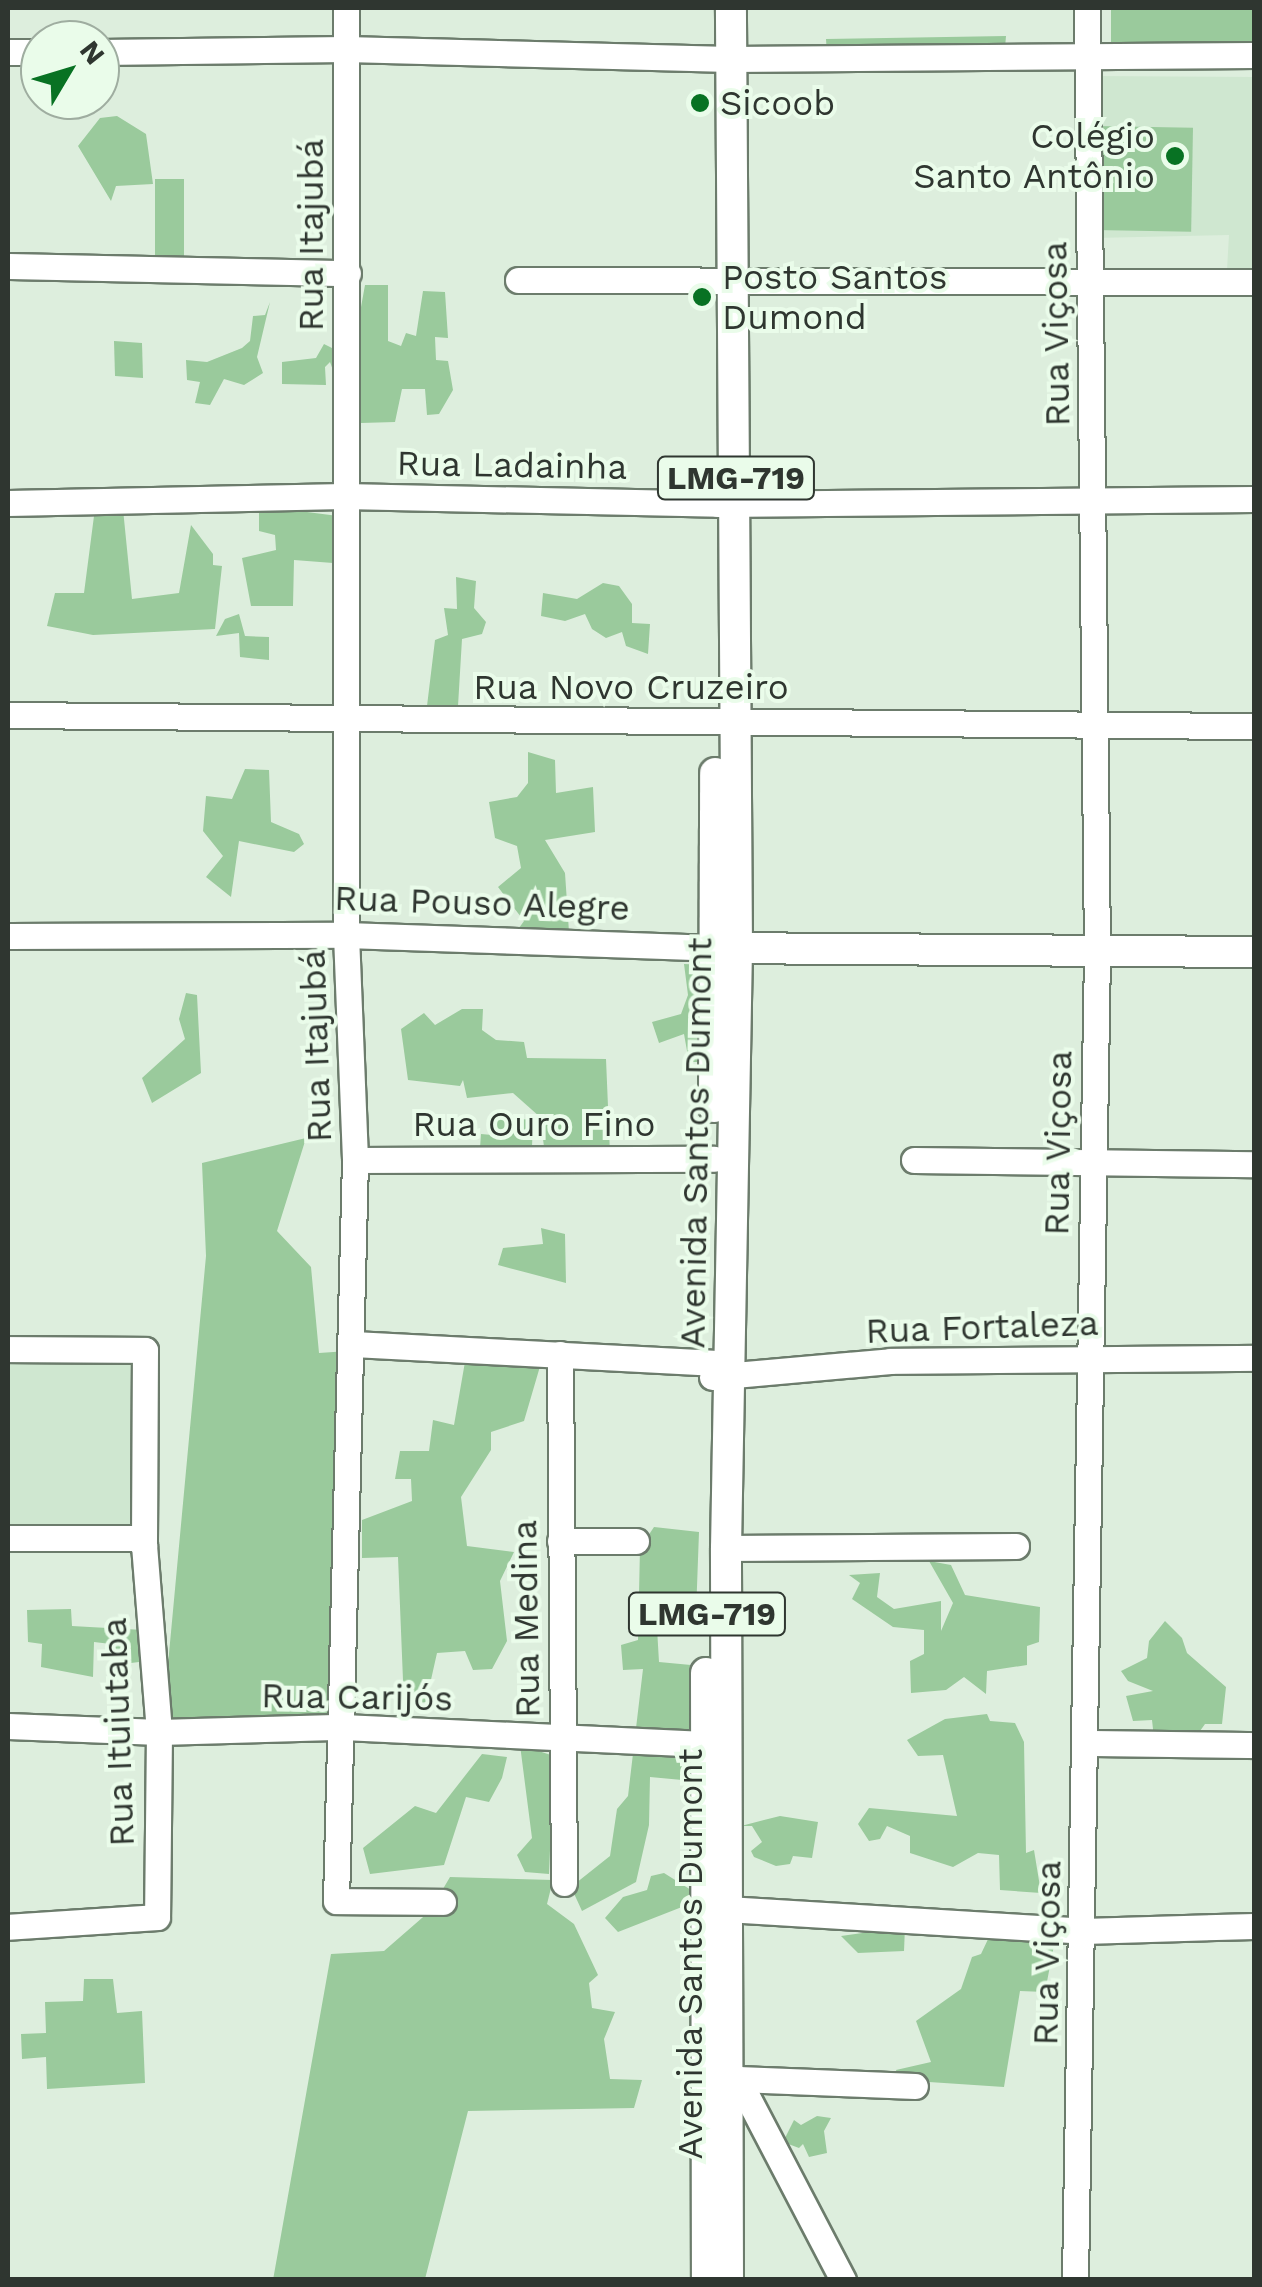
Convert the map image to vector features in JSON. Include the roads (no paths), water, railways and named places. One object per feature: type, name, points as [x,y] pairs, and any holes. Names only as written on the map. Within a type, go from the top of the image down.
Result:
[{"type":"main road","name":"Avenida Santos Dumont","points":[[712,8],[721,59],[727,503],[726,949],[706,1744],[716,1909],[733,2079],[728,2280]]},
{"type":"main road","name":"Avenida Santos Dumont","points":[[721,59],[731,8]]},
{"type":"main road","name":"Avenida Santos Dumont","points":[[707,2280],[726,1548],[714,1159],[726,949]]},
{"type":"main road","name":"Rua Pouso Alegre","points":[[726,949],[1254,952]]},
{"type":"street","name":"Rua Itajubá","points":[[346,8],[346,936],[355,1160],[336,1901],[443,1902]]},
{"type":"street","name":"Rua Viçosa","points":[[1075,2280],[1092,1357],[1090,1163],[1097,953],[1088,8]]},
{"type":"street","points":[[120,52],[346,49],[721,59],[1254,55]]},
{"type":"street","points":[[8,266],[348,274]]},
{"type":"street","points":[[518,280],[1254,282]]},
{"type":"street","name":"Rua Ladainha","points":[[8,503],[344,496],[727,503],[1093,497],[1254,499]]},
{"type":"street","name":"Rua Novo Cruzeiro","points":[[8,715],[1254,726]]},
{"type":"street","name":"Rua Pouso Alegre","points":[[8,936],[346,936],[726,949]]},
{"type":"street","name":"Rua Ouro Fino","points":[[355,1160],[714,1159]]},
{"type":"street","points":[[914,1160],[1254,1164]]},
{"type":"street","name":"Rua Fortaleza","points":[[353,1344],[560,1354],[718,1372],[890,1361],[1254,1358]]},
{"type":"street","name":"Rua Ituiutaba","points":[[8,1348],[145,1350],[144,1545],[159,1732],[157,1917],[8,1927]]},
{"type":"street","name":"Rua Medina","points":[[560,1354],[564,1883]]},
{"type":"street","points":[[8,1538],[136,1538],[144,1545]]},
{"type":"street","points":[[560,1540],[636,1541]]},
{"type":"street","points":[[726,1548],[1016,1546]]},
{"type":"street","name":"Rua Carijós","points":[[8,1726],[159,1732],[343,1727],[706,1744]]},
{"type":"street","points":[[1086,1743],[1254,1746]]},
{"type":"street","points":[[716,1909],[1083,1930],[1254,1926]]},
{"type":"street","points":[[733,2079],[915,2086]]},
{"type":"street","points":[[733,2079],[823,2231],[843,2280]]},
{"type":"place","name":"Sicoob","points":[[700,103]]},
{"type":"place","name":"Colégio Santo Antônio","points":[[1175,156]]},
{"type":"place","name":"Posto Santos Dumond","points":[[702,297]]}]
